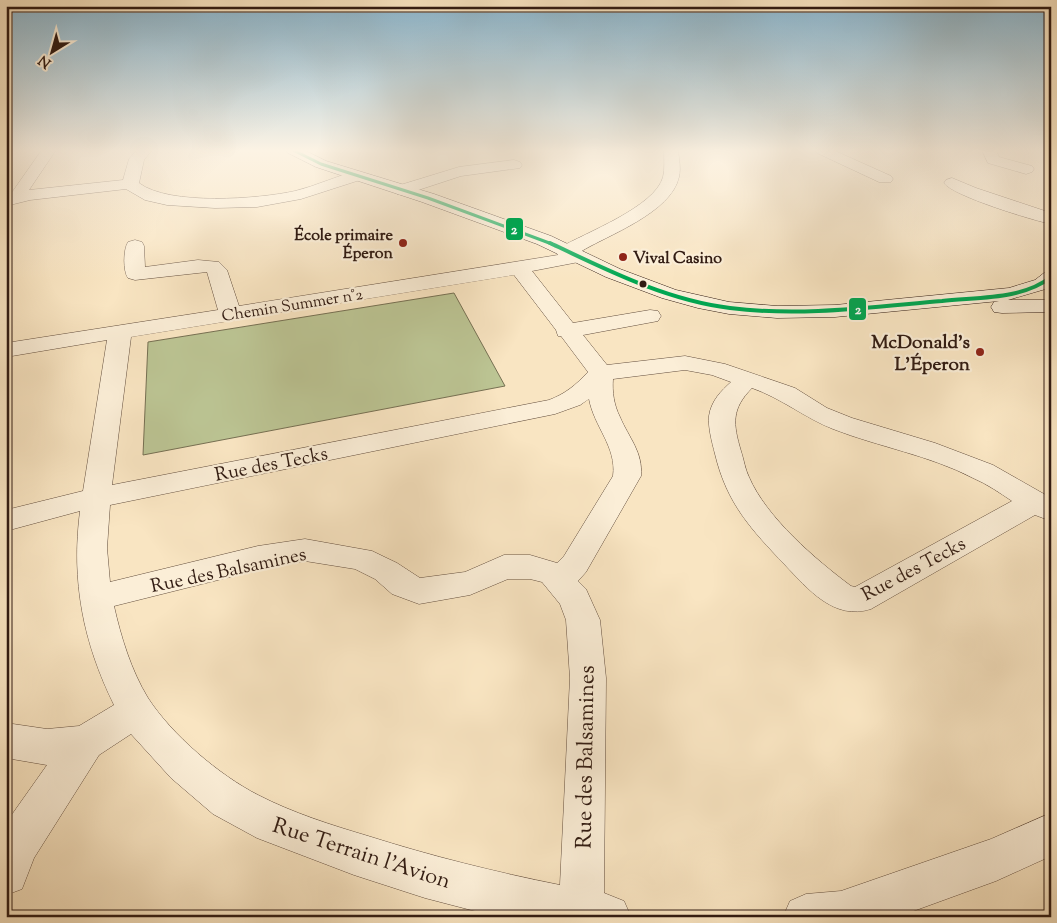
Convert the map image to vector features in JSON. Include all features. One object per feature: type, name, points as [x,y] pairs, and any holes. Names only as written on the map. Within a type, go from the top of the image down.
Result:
[{"type":"street","points":[[12,199],[59,193]]},
{"type":"street","points":[[139,193],[156,198],[240,204],[271,201],[307,193]]},
{"type":"street","points":[[412,193],[544,240],[613,274],[698,302],[729,308],[777,312],[835,311],[1011,294],[1048,287]]},
{"type":"street","name":"Chemin Summer n°2","points":[[6,350],[518,268],[571,254],[634,216],[656,199],[660,193]]},
{"type":"street","points":[[973,193],[1051,219]]},
{"type":"street","points":[[134,246],[135,274],[212,266],[217,270],[230,314]]},
{"type":"street","points":[[518,268],[601,374],[600,389],[604,410],[627,455],[629,464],[626,476],[575,564],[569,571],[556,576]]},
{"type":"street","points":[[858,308],[940,309],[1051,306]]},
{"type":"street","points":[[566,331],[650,316]]},
{"type":"street","points":[[96,498],[120,332]]},
{"type":"street","name":"Rue des Tecks","points":[[6,521],[50,508],[96,498],[555,406],[578,395],[601,374],[685,363],[717,369],[748,379],[786,393],[818,414],[842,424],[934,452],[984,471],[1044,506]]},
{"type":"street","name":"Rue des Tecks","points":[[748,379],[728,398],[722,416],[724,439],[734,476],[744,496],[760,520],[805,566],[843,598],[859,600],[1044,506]]},
{"type":"street","name":"Rue Terrain l'Avion","points":[[96,498],[92,559],[102,632],[112,660],[136,711],[201,781],[232,802],[269,822],[354,854],[432,879],[590,915]]},
{"type":"street","name":"Rue des Balsamines","points":[[96,599],[258,558],[305,550],[361,559],[386,571],[403,585],[419,591],[470,584],[504,567],[530,567],[556,576],[574,598],[583,620],[588,678],[590,915]]},
{"type":"street","points":[[6,873],[17,845],[85,743],[136,711]]},
{"type":"street","points":[[6,740],[47,747],[85,743]]},
{"type":"street","points":[[806,917],[872,910],[996,859],[1051,834]]},
{"type":"green space","points":[[454,293],[505,386],[143,455],[148,342]]},
{"type":"transit line","name":"2","points":[[412,193],[544,240],[613,273],[669,294],[729,308],[777,312],[835,311],[1011,294],[1042,284],[1051,277]]},
{"type":"place","name":"École primaire Éperon","points":[[403,243]]},
{"type":"place","name":"Vival Casino","points":[[623,257]]},
{"type":"place","name":"McDonald's L'Éperon","points":[[980,352]]}]
